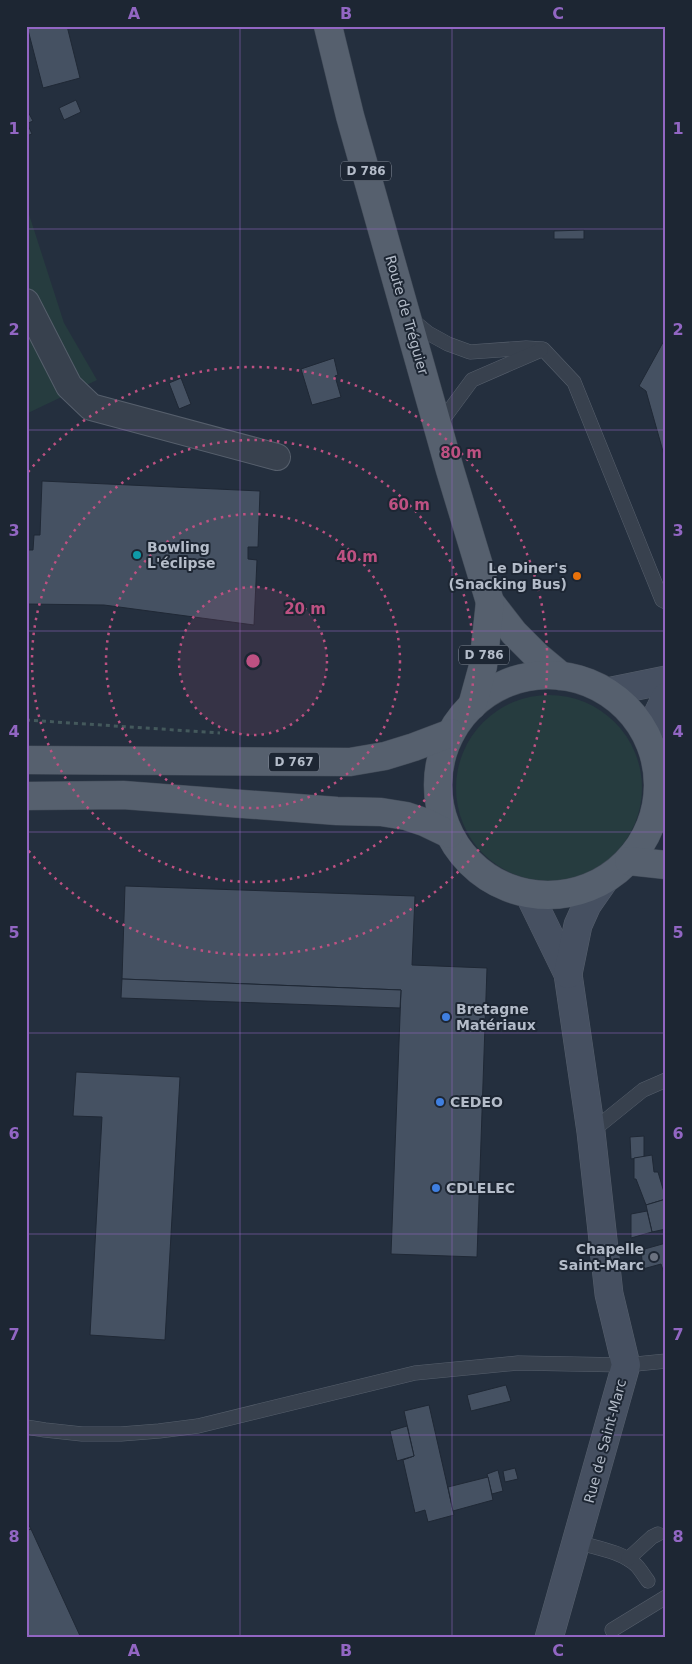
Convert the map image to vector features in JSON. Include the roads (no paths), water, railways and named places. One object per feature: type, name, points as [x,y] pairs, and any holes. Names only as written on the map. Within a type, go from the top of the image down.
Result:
[{"type":"main road","name":"Route de Tréguier","points":[[328,26],[350,116],[490,602]]},
{"type":"main road","name":"D 786","points":[[490,602],[516,636],[536,656],[561,676]]},
{"type":"main road","name":"D 786","points":[[472,706],[483,666],[490,602]]},
{"type":"main road","points":[[561,676],[590,683],[607,692],[626,707],[647,736],[662,784],[658,793],[654,818],[644,840],[629,861],[603,882],[585,890],[567,894],[548,896],[529,894],[509,889],[482,874],[464,856],[449,834],[440,805],[438,784],[440,763],[451,733],[472,706],[489,693],[508,683],[529,677],[561,676]]},
{"type":"main road","points":[[607,692],[666,680]]},
{"type":"main road","points":[[647,736],[666,697]]},
{"type":"main road","name":"D 767","points":[[26,760],[350,762],[385,756],[451,733]]},
{"type":"main road","points":[[26,796],[123,795],[337,811],[381,812],[406,816],[449,834]]},
{"type":"main road","points":[[629,861],[666,865]]},
{"type":"main road","name":"Rue de Saint-Marc","points":[[568,974],[578,925],[587,905],[603,882]]},
{"type":"main road","name":"Rue de Saint-Marc","points":[[529,894],[568,974],[591,1132],[609,1294],[626,1365],[550,1638]]},
{"type":"street","points":[[26,302],[70,386],[91,407],[277,457]]},
{"type":"lane","points":[[407,315],[428,333],[448,344],[470,352],[526,348],[543,349],[574,382],[662,600],[666,602]]},
{"type":"lane","points":[[438,426],[472,380],[543,349]]},
{"type":"lane","points":[[591,1132],[643,1090],[666,1080]]},
{"type":"lane","points":[[26,1427],[82,1434],[121,1434],[159,1431],[198,1426],[415,1373],[518,1363],[665,1364]]},
{"type":"lane","points":[[628,1559],[652,1537],[658,1534]]},
{"type":"lane","points":[[577,1542],[628,1559],[637,1566],[648,1581]]},
{"type":"lane","points":[[612,1630],[666,1597]]},
{"type":"place","name":"Bowling L'éclipse","points":[[137,555]]},
{"type":"place","name":"Le Diner's (Snacking Bus)","points":[[577,576]]},
{"type":"place","name":"Bretagne Matériaux","points":[[446,1017]]},
{"type":"place","name":"CEDEO","points":[[440,1102]]},
{"type":"place","name":"CDLELEC","points":[[436,1188]]},
{"type":"place","name":"Chapelle Saint-Marc","points":[[654,1257]]}]
